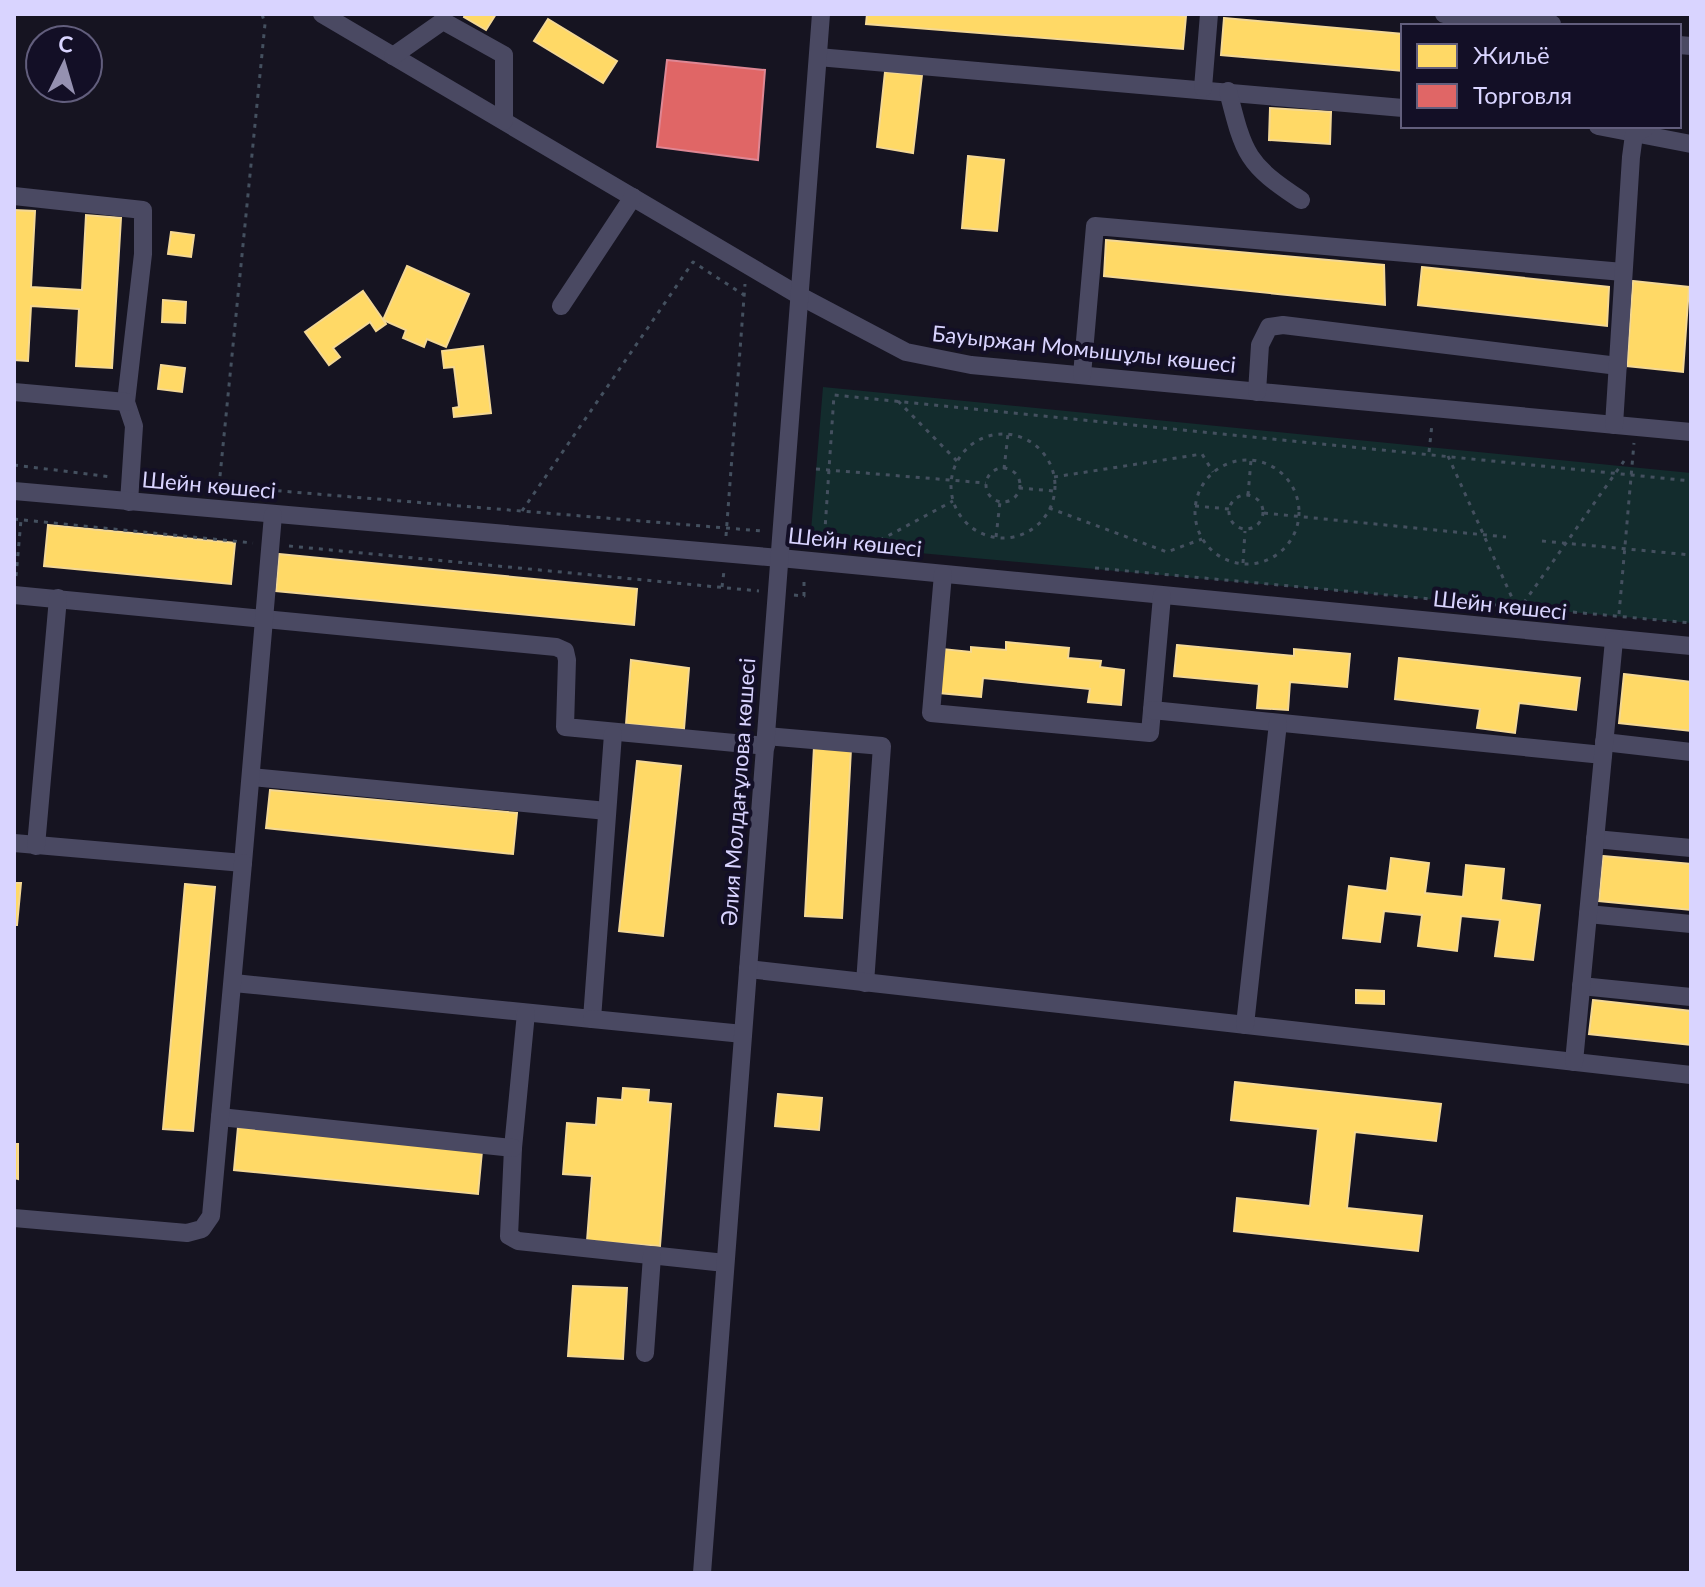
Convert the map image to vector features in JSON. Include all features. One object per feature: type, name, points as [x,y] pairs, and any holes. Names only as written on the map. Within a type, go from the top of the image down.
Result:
[{"type":"street","name":"Бауыржан Момышұлы көшесі","points":[[322,14],[800,296],[906,352],[960,364],[1691,432]]},
{"type":"street","name":"Әлия Молдағұлова көшесі","points":[[702,1573],[821,14]]},
{"type":"street","points":[[1203,88],[1207,14]]},
{"type":"street","points":[[1444,14],[1552,24]]},
{"type":"street","points":[[393,56],[443,21],[504,55],[504,121]]},
{"type":"street","points":[[818,57],[1203,88],[1401,108]]},
{"type":"street","points":[[1228,91],[1241,141],[1261,174],[1301,200]]},
{"type":"street","points":[[1615,128],[1691,144]]},
{"type":"street","points":[[1614,425],[1623,272],[1641,131]]},
{"type":"street","points":[[14,196],[143,210],[143,254],[126,402],[134,426],[129,502]]},
{"type":"street","points":[[561,306],[633,197]]},
{"type":"street","points":[[1082,375],[1095,226],[1623,272]]},
{"type":"street","points":[[1257,392],[1263,335],[1269,327],[1283,325],[1618,366]]},
{"type":"street","points":[[14,392],[126,402]]},
{"type":"street","name":"Шейн көшесі","points":[[14,491],[780,558],[1691,646]]},
{"type":"street","points":[[14,1218],[187,1233],[202,1229],[211,1216],[273,515]]},
{"type":"street","points":[[943,574],[931,713],[1150,733],[1162,596]]},
{"type":"street","points":[[14,595],[556,647],[565,651],[567,660],[565,727],[613,734],[882,746],[865,983]]},
{"type":"street","points":[[36,846],[58,598]]},
{"type":"street","points":[[1574,1062],[1614,640]]},
{"type":"street","points":[[1152,710],[1604,749],[1691,752]]},
{"type":"street","points":[[1245,1025],[1278,723]]},
{"type":"street","points":[[592,1019],[613,734]]},
{"type":"street","points":[[252,777],[607,811]]},
{"type":"street","points":[[1595,839],[1691,848]]},
{"type":"street","points":[[14,843],[243,863]]},
{"type":"street","points":[[1588,914],[1691,924]]},
{"type":"street","points":[[748,969],[1691,1075]]},
{"type":"street","points":[[234,983],[743,1034]]},
{"type":"street","points":[[1581,986],[1691,997]]},
{"type":"street","points":[[526,1013],[513,1148],[509,1236],[518,1241],[725,1263]]},
{"type":"street","points":[[220,1117],[513,1148]]},
{"type":"street","points":[[645,1353],[652,1256]]},
{"type":"path","points":[[219,486],[265,24],[262,14]]},
{"type":"path","points":[[522,511],[693,262],[744,295],[722,587]]},
{"type":"path","points":[[839,545],[823,544],[834,395],[1691,481]]},
{"type":"path","points":[[898,401],[957,461]]},
{"type":"path","points":[[1428,454],[1433,408]]},
{"type":"path","points":[[1614,640],[1636,427]]},
{"type":"path","points":[[1004,469],[1008,434]]},
{"type":"path","points":[[1008,434],[1027,440],[1041,451],[1054,477],[1054,491],[1049,508],[1032,529],[1016,537],[996,537],[968,525],[953,501],[951,480],[957,461],[978,440],[1008,434]]},
{"type":"path","points":[[1054,477],[1202,454],[1213,472]]},
{"type":"path","points":[[1448,456],[1518,611],[1624,461]]},
{"type":"path","points":[[1248,495],[1251,460]]},
{"type":"path","points":[[1251,460],[1283,474],[1293,488],[1298,516],[1292,538],[1281,551],[1267,560],[1243,563],[1217,555],[1202,539],[1197,528],[1195,506],[1201,487],[1213,472],[1234,461],[1251,460]]},
{"type":"path","points":[[14,465],[131,479],[806,534],[804,596],[14,519]]},
{"type":"path","points":[[816,469],[986,483]]},
{"type":"path","points":[[1004,469],[1017,477],[1019,488],[1011,500],[1000,502],[990,497],[986,483],[993,472],[1004,469]]},
{"type":"path","points":[[1019,488],[1054,491]]},
{"type":"path","points":[[1248,495],[1258,500],[1264,513],[1258,526],[1245,530],[1232,523],[1229,509],[1237,498],[1248,495]]},
{"type":"path","points":[[885,550],[870,547],[953,501]]},
{"type":"path","points":[[996,537],[1000,502]]},
{"type":"path","points":[[1195,506],[1229,509]]},
{"type":"path","points":[[1049,508],[1167,552],[1202,539]]},
{"type":"path","points":[[1264,513],[1506,537]]},
{"type":"path","points":[[14,595],[21,520]]},
{"type":"path","points":[[1243,563],[1245,530]]},
{"type":"path","points":[[1542,541],[1691,553],[1691,571]]},
{"type":"path","points":[[1085,568],[1515,606]]},
{"type":"path","points":[[1521,607],[1691,623]]},
{"type":"green space","points":[[823,387],[1691,473],[1691,623],[810,543]]},
{"type":"building: Жильё","points":[[465,14],[496,14],[486,30],[464,17]]},
{"type":"building: Жильё","points":[[867,14],[1186,16],[1183,49],[866,24]]},
{"type":"building: Жильё","points":[[1224,18],[1401,34],[1401,71],[1221,55]]},
{"type":"building: Жильё","points":[[548,19],[617,61],[603,83],[534,41]]},
{"type":"building: Жильё","points":[[885,72],[922,75],[913,153],[877,147]]},
{"type":"building: Жильё","points":[[1270,108],[1331,112],[1330,144],[1269,140]]},
{"type":"building: Жильё","points":[[968,156],[1004,160],[997,231],[962,228]]},
{"type":"building: Жильё","points":[[14,210],[35,211],[31,287],[82,290],[86,215],[121,218],[112,368],[76,366],[79,309],[31,306],[28,361],[14,360]]},
{"type":"building: Жильё","points":[[171,232],[194,235],[191,257],[168,254]]},
{"type":"building: Жильё","points":[[1106,240],[1384,265],[1385,305],[1104,276]]},
{"type":"building: Жильё","points":[[407,266],[469,294],[446,347],[427,339],[424,347],[403,338],[406,330],[383,320]]},
{"type":"building: Жильё","points":[[1422,267],[1609,287],[1607,326],[1418,305]]},
{"type":"building: Жильё","points":[[1633,281],[1689,287],[1683,372],[1627,366]]},
{"type":"building: Жильё","points":[[363,291],[386,324],[376,331],[370,322],[333,348],[340,357],[329,365],[305,332]]},
{"type":"building: Жильё","points":[[163,300],[186,302],[185,323],[162,322]]},
{"type":"building: Жильё","points":[[483,346],[491,413],[454,417],[453,408],[459,407],[454,367],[444,368],[442,351]]},
{"type":"building: Жильё","points":[[161,365],[185,368],[182,392],[158,389]]},
{"type":"building: Жильё","points":[[48,525],[235,543],[231,584],[44,566]]},
{"type":"building: Жильё","points":[[279,554],[637,589],[634,625],[276,591]]},
{"type":"building: Жильё","points":[[1006,642],[1069,648],[1068,658],[1101,661],[1100,667],[1124,670],[1121,705],[1088,702],[1090,689],[983,678],[981,697],[939,693],[943,649],[971,652],[971,647],[1006,650]]},
{"type":"building: Жильё","points":[[1177,645],[1294,656],[1294,649],[1350,654],[1347,687],[1290,682],[1288,710],[1257,708],[1259,684],[1174,676]]},
{"type":"building: Жильё","points":[[1399,658],[1580,678],[1576,710],[1519,703],[1515,733],[1477,728],[1480,709],[1395,699]]},
{"type":"building: Жильё","points":[[631,660],[689,668],[684,729],[626,724]]},
{"type":"building: Жильё","points":[[1624,674],[1691,682],[1691,731],[1619,723]]},
{"type":"building: Жильё","points":[[814,747],[851,749],[842,918],[805,916]]},
{"type":"building: Жильё","points":[[637,761],[681,766],[663,936],[619,931]]},
{"type":"building: Жильё","points":[[270,790],[517,813],[513,854],[266,828]]},
{"type":"building: Жильё","points":[[1603,856],[1691,864],[1691,910],[1599,901]]},
{"type":"building: Жильё","points":[[1391,858],[1429,863],[1425,893],[1463,897],[1466,865],[1504,869],[1501,900],[1540,905],[1533,960],[1495,956],[1500,920],[1461,916],[1457,951],[1418,946],[1422,915],[1384,911],[1380,942],[1343,938],[1349,886],[1387,891]]},
{"type":"building: Жильё","points":[[14,883],[21,883],[17,925],[14,925]]},
{"type":"building: Жильё","points":[[185,884],[215,887],[193,1131],[163,1129]]},
{"type":"building: Жильё","points":[[1356,990],[1384,991],[1384,1004],[1356,1003]]},
{"type":"building: Жильё","points":[[1593,1000],[1691,1011],[1691,1045],[1589,1034]]},
{"type":"building: Жильё","points":[[1235,1082],[1441,1104],[1436,1141],[1355,1132],[1347,1208],[1422,1216],[1418,1251],[1234,1231],[1237,1198],[1310,1206],[1318,1129],[1231,1120]]},
{"type":"building: Жильё","points":[[623,1088],[649,1090],[648,1102],[671,1104],[660,1246],[587,1241],[592,1176],[563,1174],[567,1123],[596,1125],[598,1098],[622,1100]]},
{"type":"building: Жильё","points":[[778,1094],[822,1098],[819,1130],[775,1126]]},
{"type":"building: Жильё","points":[[238,1127],[482,1151],[478,1194],[234,1170]]},
{"type":"building: Жильё","points":[[14,1144],[18,1144],[18,1179],[14,1178]]},
{"type":"building: Жильё","points":[[573,1286],[627,1288],[623,1359],[568,1356]]},
{"type":"building: Торговля","points":[[667,60],[765,70],[758,160],[657,147]]}]
